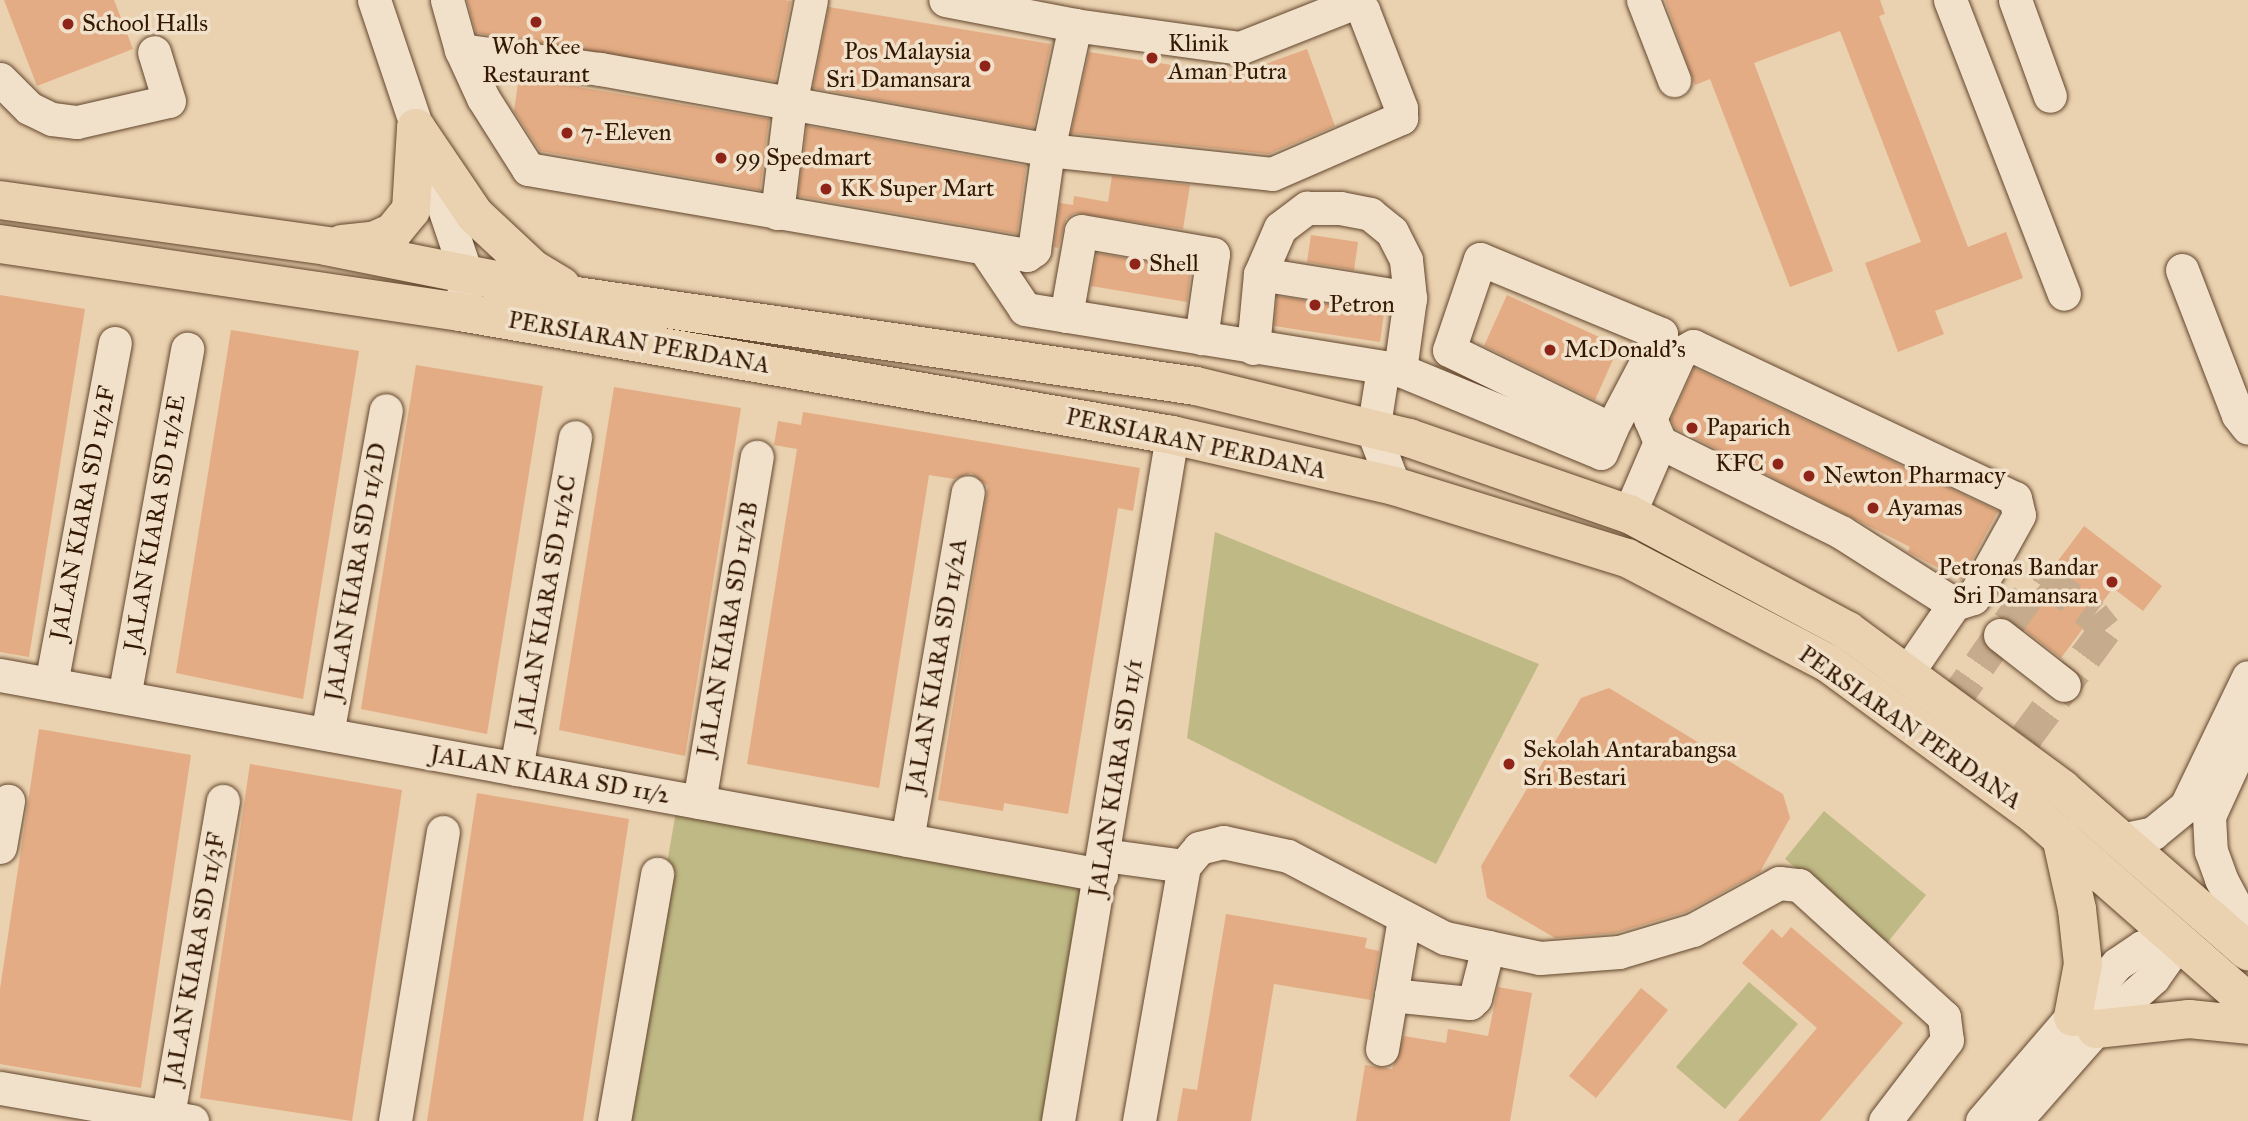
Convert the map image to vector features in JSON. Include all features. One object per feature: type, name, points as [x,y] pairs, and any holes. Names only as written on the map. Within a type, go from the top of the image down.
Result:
[{"type":"main road","points":[[326,246],[373,241],[393,232],[405,217],[415,183],[416,128]]},
{"type":"main road","points":[[416,128],[475,215],[533,268],[576,296]]},
{"type":"main road","name":"PERSIARAN PERDANA","points":[[0,200],[326,246],[463,294],[576,296],[770,320],[1196,386],[1409,438],[1629,514],[1847,631],[1908,673],[2062,789],[2164,877],[2244,940]]},
{"type":"main road","name":"PERSIARAN PERDANA","points":[[0,244],[463,294],[1172,435],[1394,486],[1627,558],[1828,663],[2061,837],[2171,939],[2248,1002]]},
{"type":"main road","points":[[2061,837],[2077,909],[2083,964],[2085,1023],[2189,1019],[2248,1025]]},
{"type":"main road","points":[[2164,877],[2171,903],[2171,939],[2244,940]]},
{"type":"street","points":[[374,0],[416,128],[463,294]]},
{"type":"street","points":[[447,0],[461,50],[483,98],[528,169],[1031,254],[1048,150],[1075,25]]},
{"type":"street","points":[[777,213],[790,105],[811,0]]},
{"type":"street","points":[[461,50],[600,69],[1048,150],[1272,174],[1401,118],[1382,59],[1356,2],[1240,48],[1075,25],[945,0]]},
{"type":"street","points":[[1643,0],[1674,80]]},
{"type":"street","points":[[1950,0],[2064,295]]},
{"type":"street","points":[[2015,0],[2050,96]]},
{"type":"street","points":[[0,79],[29,108],[52,119],[77,122],[169,101],[154,52]]},
{"type":"street","points":[[1253,348],[1260,274],[1280,228],[1307,208],[1340,208],[1370,214],[1392,232],[1406,260],[1409,298],[1392,369],[1373,431],[1394,486]]},
{"type":"street","points":[[1066,316],[1081,231],[1213,254],[1201,338]]},
{"type":"street","points":[[984,248],[1025,309],[1392,369],[1606,441]]},
{"type":"street","points":[[1480,259],[1661,334],[1606,441],[1449,350],[1480,259]]},
{"type":"street","points":[[2182,270],[2238,415],[2248,428]]},
{"type":"street","points":[[1260,274],[1409,298]]},
{"type":"street","name":"JALAN KIARA SD 11/2F","points":[[51,684],[115,343]]},
{"type":"street","points":[[1908,673],[1954,604],[1973,598],[2019,515],[2018,504],[2008,492],[1693,346],[1680,353],[1650,419],[1660,442],[1841,532],[1954,604]]},
{"type":"street","name":"JALAN KIARA SD 11/2E","points":[[124,698],[187,349]]},
{"type":"street","points":[[1447,389],[1463,357]]},
{"type":"street","name":"JALAN KIARA SD 11/2D","points":[[327,734],[386,410]]},
{"type":"street","name":"JALAN KIARA SD 11/1","points":[[1058,1121],[1172,435]]},
{"type":"street","name":"JALAN KIARA SD 11/2C","points":[[516,769],[575,437]]},
{"type":"street","points":[[1629,514],[1660,442]]},
{"type":"street","name":"JALAN KIARA SD 11/2B","points":[[699,802],[757,457]]},
{"type":"street","name":"JALAN KIARA SD 11/2A","points":[[907,840],[968,492]]},
{"type":"street","points":[[2000,635],[2064,685]]},
{"type":"street","name":"JALAN KIARA SD 11/2","points":[[0,675],[907,840],[1102,865],[1184,866]]},
{"type":"street","points":[[2121,840],[2153,833],[2186,806],[2248,677]]},
{"type":"street","points":[[2244,940],[2211,851],[2209,816],[2248,730]]},
{"type":"street","points":[[0,847],[8,801]]},
{"type":"street","name":"JALAN KIARA SD 11/3F","points":[[176,1120],[223,801]]},
{"type":"street","points":[[395,1121],[443,832]]},
{"type":"street","points":[[1139,1121],[1184,866],[1199,848],[1210,843],[1241,843],[1288,856],[1404,919],[1445,938],[1540,958],[1619,952],[1693,930],[1779,883],[1799,885],[1944,1017],[1947,1040],[1885,1121]]},
{"type":"street","points":[[614,1121],[657,874]]},
{"type":"street","points":[[1382,1049],[1404,919]]},
{"type":"street","points":[[2015,1121],[2085,1023],[2117,964],[2142,947],[2171,939]]},
{"type":"street","points":[[1391,995],[1470,1003],[1475,998],[1488,947]]},
{"type":"street","points":[[1982,1121],[2085,1023]]},
{"type":"street","points":[[0,1088],[176,1120]]},
{"type":"shaded area","points":[[1215,532],[1539,664],[1436,864],[1187,738]]},
{"type":"shaded area","points":[[677,806],[1091,879],[1049,1121],[622,1121]]},
{"type":"shaded area","points":[[1824,811],[1926,895],[1887,943],[1785,859]]},
{"type":"shaded area","points":[[1749,982],[1798,1024],[1725,1109],[1676,1067]]},
{"type":"building","name":"School Halls","points":[[4,0],[114,0],[133,49],[37,86]]},
{"type":"building","points":[[467,0],[791,1],[775,81],[476,33]]},
{"type":"building","points":[[1665,0],[1880,0],[1885,14],[1879,16],[1968,247],[2006,232],[2023,278],[1935,311],[1944,334],[1898,352],[1865,263],[1921,242],[1840,31],[1754,63],[1833,271],[1790,287],[1710,79],[1695,85]]},
{"type":"building","points":[[829,7],[1051,44],[1033,128],[813,88]]},
{"type":"building","points":[[1307,49],[1335,126],[1269,154],[1071,133],[1089,52],[1235,75]]},
{"type":"building","points":[[519,77],[769,119],[760,190],[540,151],[514,111]]},
{"type":"building","points":[[807,126],[1026,166],[1017,234],[798,196]]},
{"type":"building","points":[[1112,176],[1190,185],[1183,229],[1075,213],[1066,219],[1058,248],[1054,247],[1060,203],[1073,205],[1074,196],[1108,202]]},
{"type":"building","points":[[1311,235],[1358,242],[1354,270],[1307,262]]},
{"type":"building","points":[[1097,253],[1191,270],[1187,302],[1091,286]]},
{"type":"building","points":[[0,295],[85,309],[29,657],[0,652]]},
{"type":"building","name":"McDonald's","points":[[1507,295],[1619,346],[1595,400],[1484,346]]},
{"type":"building","points":[[1277,296],[1384,313],[1380,342],[1274,326]]},
{"type":"building","points":[[231,330],[359,351],[303,699],[176,673]]},
{"type":"building","points":[[416,365],[543,386],[487,734],[361,709]]},
{"type":"building","points":[[1694,368],[1998,511],[1961,580],[1908,552],[1910,547],[1675,428],[1671,419]]},
{"type":"building","points":[[614,387],[741,408],[685,756],[559,730]]},
{"type":"building","points":[[803,412],[1140,468],[1133,511],[1118,508],[1068,814],[1004,803],[1003,811],[938,800],[988,486],[971,473],[954,479],[929,475],[879,788],[747,764],[797,449],[774,445],[778,421],[801,425]]},
{"type":"building","points":[[2084,526],[2162,586],[2143,611],[2113,588],[2061,658],[2013,621]]},
{"type":"building","points":[[1609,688],[1783,794],[1790,818],[1760,872],[1686,912],[1615,933],[1555,938],[1487,898],[1481,866],[1581,698]]},
{"type":"building","points":[[39,729],[191,755],[141,1088],[0,1064],[0,989]]},
{"type":"building","points":[[250,764],[402,790],[352,1121],[200,1098]]},
{"type":"building","points":[[477,793],[629,819],[583,1121],[427,1121]]},
{"type":"building","points":[[1226,914],[1367,938],[1365,948],[1379,951],[1371,1000],[1274,984],[1251,1121],[1177,1121],[1183,1088],[1197,1090]]},
{"type":"building","points":[[1791,927],[1903,1023],[1820,1121],[1738,1121],[1817,1028],[1742,963],[1772,929],[1782,938]]},
{"type":"building","points":[[1498,987],[1532,993],[1510,1121],[1356,1121],[1365,1065],[1392,1069],[1404,1036],[1446,1043],[1448,1029],[1488,1036]]},
{"type":"building","points":[[1641,988],[1668,1010],[1596,1098],[1569,1076]]},
{"type":"tunnel","points":[[1951,705],[2039,580],[2045,578],[2093,615],[2105,630],[2014,753]]},
{"type":"place","name":"Woh Kee Restaurant","points":[[536,22]]},
{"type":"place","name":"School Halls","points":[[68,24]]},
{"type":"place","name":"Klinik Aman Putra","points":[[1152,58]]},
{"type":"place","name":"Pos Malaysia Sri Damansara","points":[[985,66]]},
{"type":"place","name":"7-Eleven","points":[[567,133]]},
{"type":"place","name":"99 Speedmart","points":[[721,158]]},
{"type":"place","name":"KK Super Mart","points":[[826,189]]},
{"type":"place","name":"Shell","points":[[1135,264]]},
{"type":"place","name":"Petron","points":[[1315,305]]},
{"type":"place","name":"McDonald's","points":[[1550,350]]},
{"type":"place","name":"Paparich","points":[[1692,428]]},
{"type":"place","name":"KFC","points":[[1778,464]]},
{"type":"place","name":"Newton Pharmacy","points":[[1809,476]]},
{"type":"place","name":"Ayamas","points":[[1873,508]]},
{"type":"place","name":"Petronas Bandar Sri Damansara","points":[[2112,582]]},
{"type":"place","name":"Sekolah Antarabangsa Sri Bestari","points":[[1509,764]]}]
